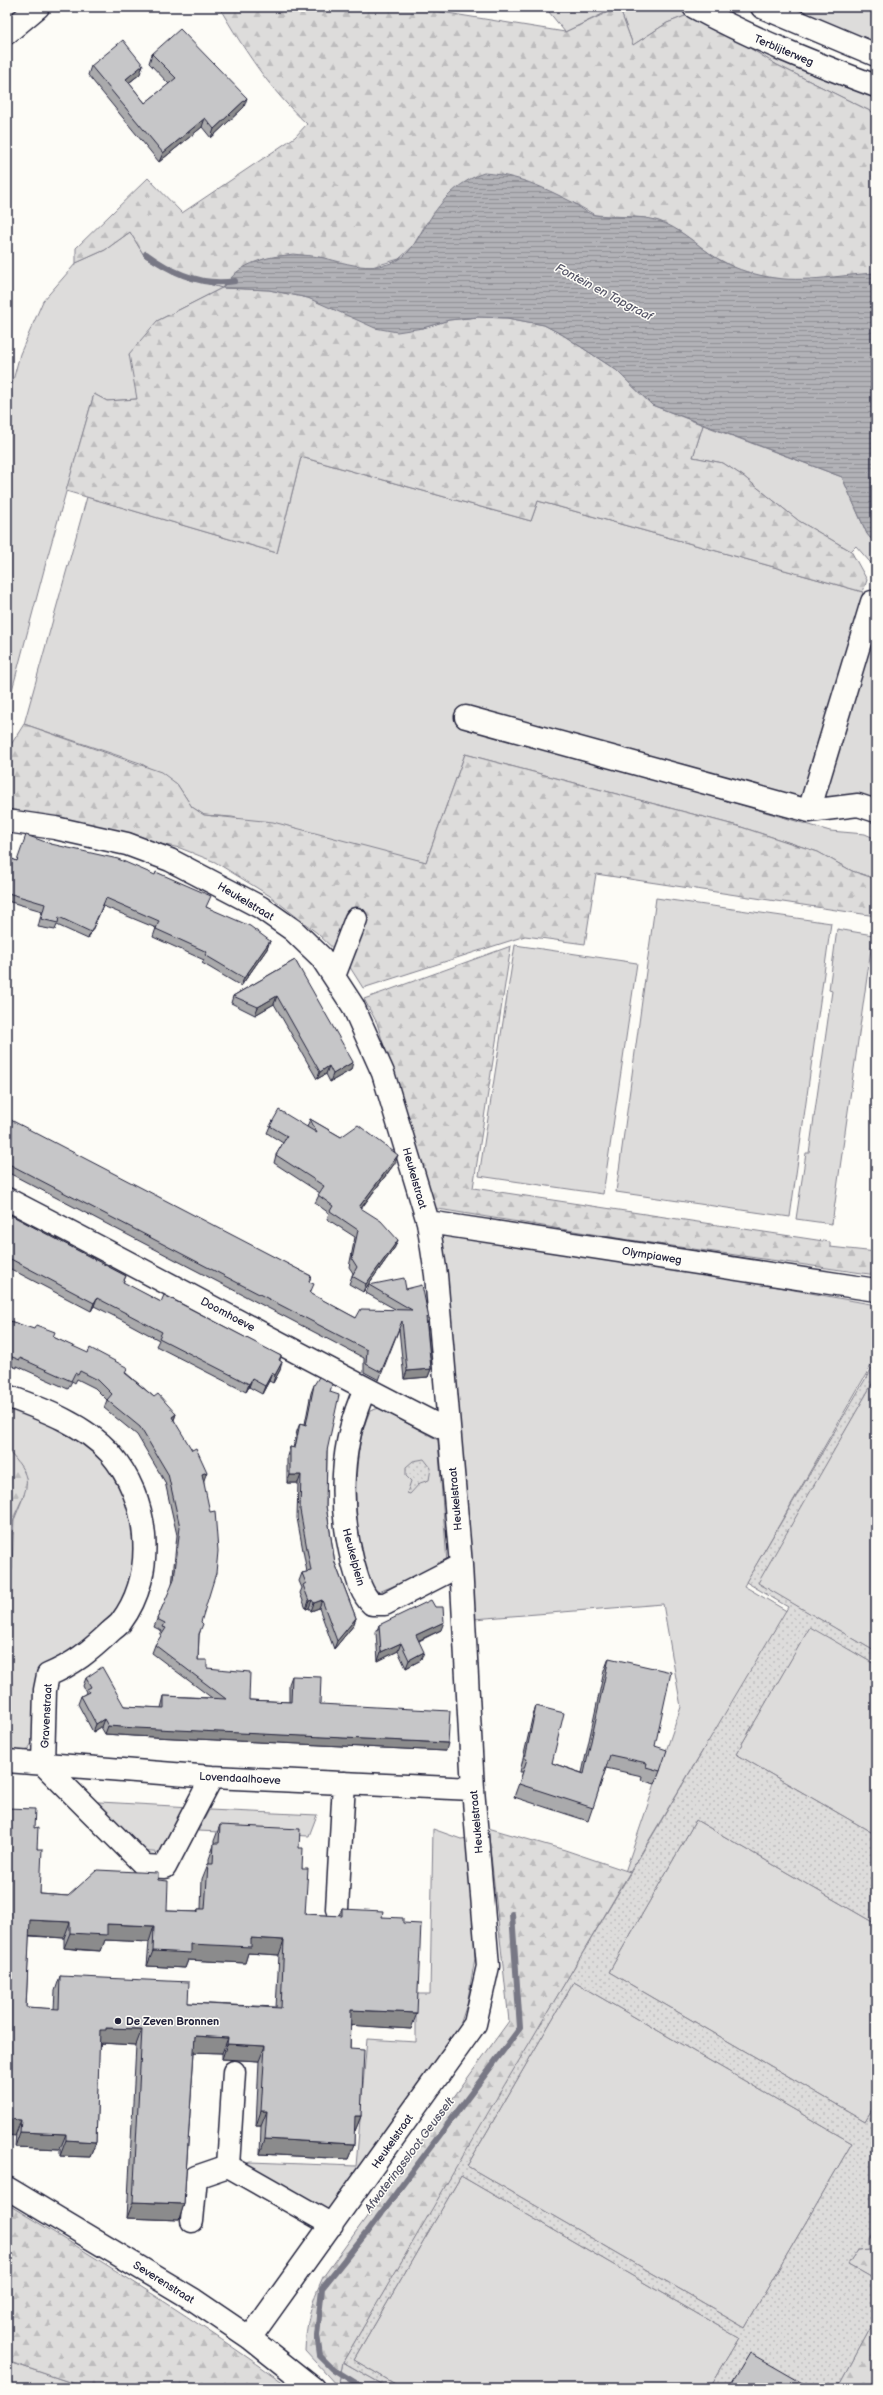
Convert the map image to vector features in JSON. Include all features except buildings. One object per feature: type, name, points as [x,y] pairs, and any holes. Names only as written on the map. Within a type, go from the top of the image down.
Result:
[{"type":"street","points":[[7,33],[38,7]]},
{"type":"street","name":"Terblijterweg","points":[[694,7],[768,43],[876,86]]},
{"type":"street","points":[[762,7],[876,55]]},
{"type":"street","points":[[809,810],[872,602]]},
{"type":"street","points":[[466,717],[809,810],[858,806],[876,811]]},
{"type":"street","name":"Heukelstraat","points":[[7,821],[55,828],[127,844],[170,860],[260,907],[293,930],[321,957],[353,1006],[383,1073],[428,1222],[436,1275],[461,1565],[473,1789],[488,1966],[475,2024],[250,2338]]},
{"type":"street","points":[[334,976],[356,919]]},
{"type":"street","name":"Doomhoeve","points":[[7,1199],[154,1274],[365,1389],[449,1431]]},
{"type":"street","name":"Olympiaweg","points":[[428,1222],[876,1290]]},
{"type":"street","name":"Heukelplein","points":[[365,1389],[352,1421],[344,1468],[348,1542],[364,1593],[372,1604],[385,1604],[461,1565]]},
{"type":"street","name":"Gravenstraat","points":[[7,1396],[73,1424],[109,1452],[131,1483],[139,1502],[144,1527],[144,1556],[140,1580],[131,1604],[120,1623],[88,1654],[48,1675],[45,1690],[43,1764]]},
{"type":"street","name":"Lovendaalhoeve","points":[[7,1761],[212,1776],[473,1789]]},
{"type":"street","points":[[43,1764],[145,1866],[165,1867],[212,1776]]},
{"type":"street","points":[[337,1909],[344,1783]]},
{"type":"street","points":[[228,2166],[234,2072]]},
{"type":"street","points":[[192,2222],[196,2177],[228,2166],[332,2225]]},
{"type":"street","name":"Severenstraat","points":[[7,2188],[181,2292],[250,2338],[313,2388]]},
{"type":"green space","points":[[219,7],[410,7],[565,32],[619,7],[633,45],[667,23],[693,13],[777,65],[876,114],[876,273],[811,280],[786,280],[760,276],[739,270],[713,256],[679,231],[646,218],[595,215],[572,202],[427,222],[413,246],[399,259],[372,267],[350,266],[324,258],[293,254],[264,259],[237,272],[223,288],[269,290],[308,298],[341,311],[423,328],[449,320],[478,317],[507,318],[544,325],[563,335],[616,370],[652,405],[703,425],[693,457],[723,463],[743,476],[799,521],[851,551],[867,580],[863,592],[538,501],[531,521],[301,457],[277,553],[66,491],[94,394],[107,401],[137,399],[129,354],[157,321],[222,288],[173,273],[145,257],[130,232],[105,250],[76,263],[76,248],[148,178],[182,213],[295,137],[307,124],[293,111],[258,69]]},
{"type":"green space","points":[[545,7],[617,7],[565,32]]},
{"type":"green space","points":[[619,7],[684,7],[876,92],[876,114],[777,65],[693,13],[667,23],[633,45]]},
{"type":"green space","points":[[779,7],[876,7],[876,46]]},
{"type":"green space","points":[[130,232],[145,257],[173,273],[222,288],[157,321],[137,399],[107,401],[94,394],[48,555],[7,709],[7,403],[20,354],[43,301],[76,263],[105,250]]},
{"type":"green space","points":[[703,425],[842,477],[867,534],[876,545],[876,569],[856,546],[851,551],[799,521],[743,476],[723,463],[693,457]]},
{"type":"green space","points":[[301,457],[531,521],[538,501],[863,592],[803,801],[529,743],[830,831],[865,834],[876,839],[876,879],[852,871],[818,852],[738,826],[465,754],[426,862],[232,817],[204,815],[192,807],[177,784],[140,763],[24,724],[87,497],[277,553]]},
{"type":"green space","points":[[876,618],[876,806],[819,805]]},
{"type":"green space","points":[[24,724],[161,772],[177,784],[192,807],[204,815],[273,822],[426,862],[465,754],[738,826],[818,852],[852,871],[876,879],[876,916],[596,874],[585,944],[525,936],[363,988],[346,961],[317,933],[270,896],[215,862],[180,848],[7,816],[7,751]]},
{"type":"green space","points":[[656,898],[831,923],[790,1217],[616,1192]]},
{"type":"green space","points":[[837,929],[873,935],[832,1224],[796,1219],[806,1153],[809,1153],[832,991],[829,990]]},
{"type":"green space","points":[[515,945],[637,963],[603,1194],[479,1176]]},
{"type":"green space","points":[[511,946],[473,1188],[830,1242],[830,1247],[876,1252],[876,1275],[623,1239],[432,1208],[377,1023],[364,999]]},
{"type":"green space","points":[[441,1235],[635,1261],[876,1305],[876,1357],[744,1586],[802,1620],[706,1745],[630,1872],[625,1872],[681,1707],[663,1604],[474,1619]]},
{"type":"green space","points":[[876,1361],[876,1377],[758,1583],[876,1652],[876,1665],[810,1627],[736,1754],[876,1835],[876,1924],[696,1820],[609,1972],[865,2121],[876,2103],[876,2229],[870,2240],[870,2249],[858,2250],[848,2265],[876,2281],[876,2318],[838,2388],[709,2388],[739,2338],[461,2176],[354,2360],[402,2388],[389,2388],[343,2362],[492,2106],[788,1607],[746,1582]],"holes":[[[574,1982],[852,2143],[745,2327],[467,2166]]]},
{"type":"green space","points":[[876,1377],[876,1652],[757,1583]]},
{"type":"green space","points":[[7,1403],[92,1445],[117,1474],[136,1518],[137,1560],[127,1599],[100,1638],[40,1670],[33,1741],[23,1758],[7,1757],[7,1586],[12,1569],[14,1520],[24,1495],[24,1471],[7,1450]]},
{"type":"green space","points":[[379,1408],[438,1440],[447,1563],[379,1592],[372,1586],[363,1559],[358,1524],[356,1474],[361,1437],[367,1419],[370,1411]]},
{"type":"green space","points":[[7,1450],[16,1459],[25,1474],[26,1488],[12,1527],[12,1560],[10,1577],[7,1586]]},
{"type":"green space","points":[[424,1459],[431,1468],[429,1480],[420,1483],[410,1494],[407,1493],[411,1481],[406,1476],[406,1467],[413,1461]]},
{"type":"green space","points":[[810,1626],[876,1665],[876,1835],[736,1754]]},
{"type":"green space","points":[[81,1801],[192,1807],[169,1853],[136,1851]]},
{"type":"green space","points":[[209,1810],[317,1815],[309,1836],[198,1831]]},
{"type":"green space","points":[[696,1820],[876,1924],[876,2103],[865,2121],[609,1972]]},
{"type":"green space","points":[[488,1828],[565,1850],[630,1872],[343,2362],[338,2387],[305,2351],[310,2313],[323,2277],[509,2021]]},
{"type":"green space","points":[[433,1829],[461,1839],[469,1838],[475,1958],[467,2004],[460,2025],[448,2052],[330,2208],[326,2209],[242,2165],[250,2162],[356,2166],[367,2039],[416,2042],[416,1994],[430,1994]]},
{"type":"green space","points":[[574,1982],[852,2143],[745,2327],[467,2166]]},
{"type":"green space","points":[[461,2176],[739,2338],[709,2388],[402,2388],[354,2360]]},
{"type":"green space","points":[[7,2204],[151,2293],[291,2388],[87,2388],[7,2361]]},
{"type":"green space","points":[[870,2249],[876,2252],[876,2281],[848,2265],[858,2250]]},
{"type":"green space","points":[[876,2318],[876,2388],[838,2388],[872,2325]]},
{"type":"green space","points":[[7,2361],[87,2388],[7,2388]]},
{"type":"green space","points":[[343,2362],[389,2388],[338,2387]]},
{"type":"water","points":[[484,173],[508,176],[530,183],[572,202],[586,212],[592,214],[643,218],[659,221],[680,232],[723,262],[753,273],[774,278],[803,279],[876,273],[876,545],[867,534],[842,477],[652,405],[616,370],[563,335],[544,325],[507,318],[478,317],[449,320],[423,328],[397,332],[375,328],[308,298],[269,290],[222,288],[237,272],[246,266],[257,261],[279,256],[313,256],[352,265],[370,267],[388,264],[398,260],[410,250],[430,218],[450,194],[465,182]]},
{"type":"waterway","name":"Fontein en Tapgraaf","points":[[146,254],[166,267],[188,277],[211,282],[235,281]]},
{"type":"waterway","name":"Afwateringssloot Geusselt","points":[[364,2388],[333,2369],[320,2356],[317,2335],[322,2288],[367,2232],[520,2028],[512,1914]]},
{"type":"place","name":"De Zeven Bronnen","points":[[118,2021]]}]
